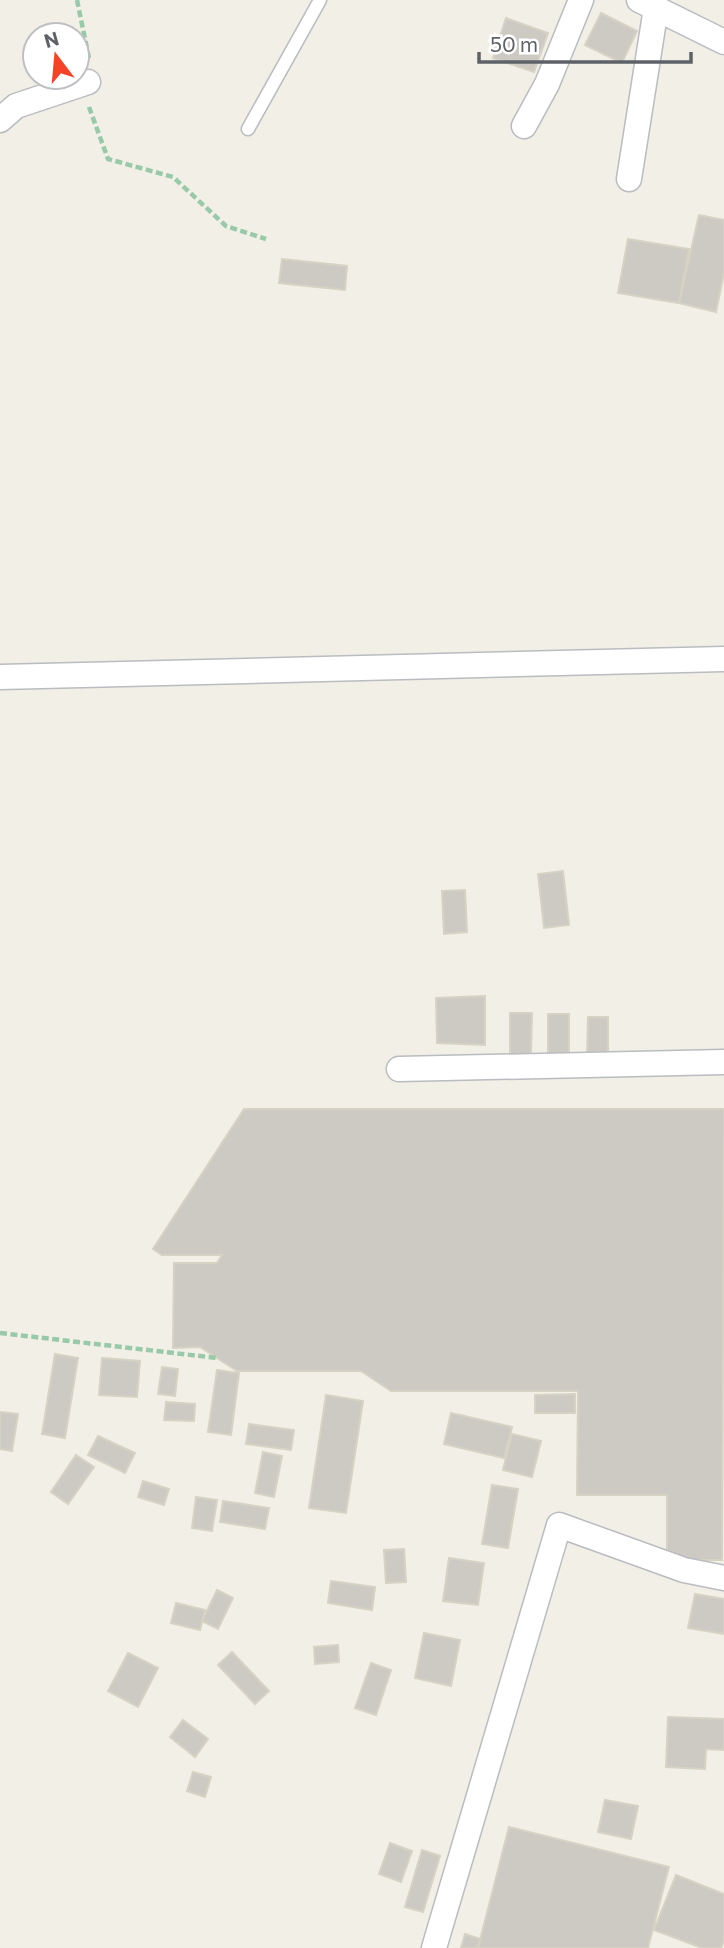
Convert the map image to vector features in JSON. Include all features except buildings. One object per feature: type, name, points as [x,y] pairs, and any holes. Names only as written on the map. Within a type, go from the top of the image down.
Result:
[{"type":"street","points":[[524,126],[547,84],[581,0]]},
{"type":"street","points":[[629,179],[647,4],[724,43]]},
{"type":"street","points":[[0,120],[16,106],[61,91]]},
{"type":"street","points":[[0,677],[724,659]]},
{"type":"street","points":[[399,1069],[724,1062]]},
{"type":"street","points":[[434,1948],[559,1525],[684,1570],[724,1578]]},
{"type":"lane","points":[[248,129],[320,0]]},
{"type":"path","points":[[77,0],[81,21]]},
{"type":"path","points":[[86,91],[85,98],[108,159],[173,177],[226,226],[265,239]]},
{"type":"path","points":[[0,1333],[217,1358]]}]
